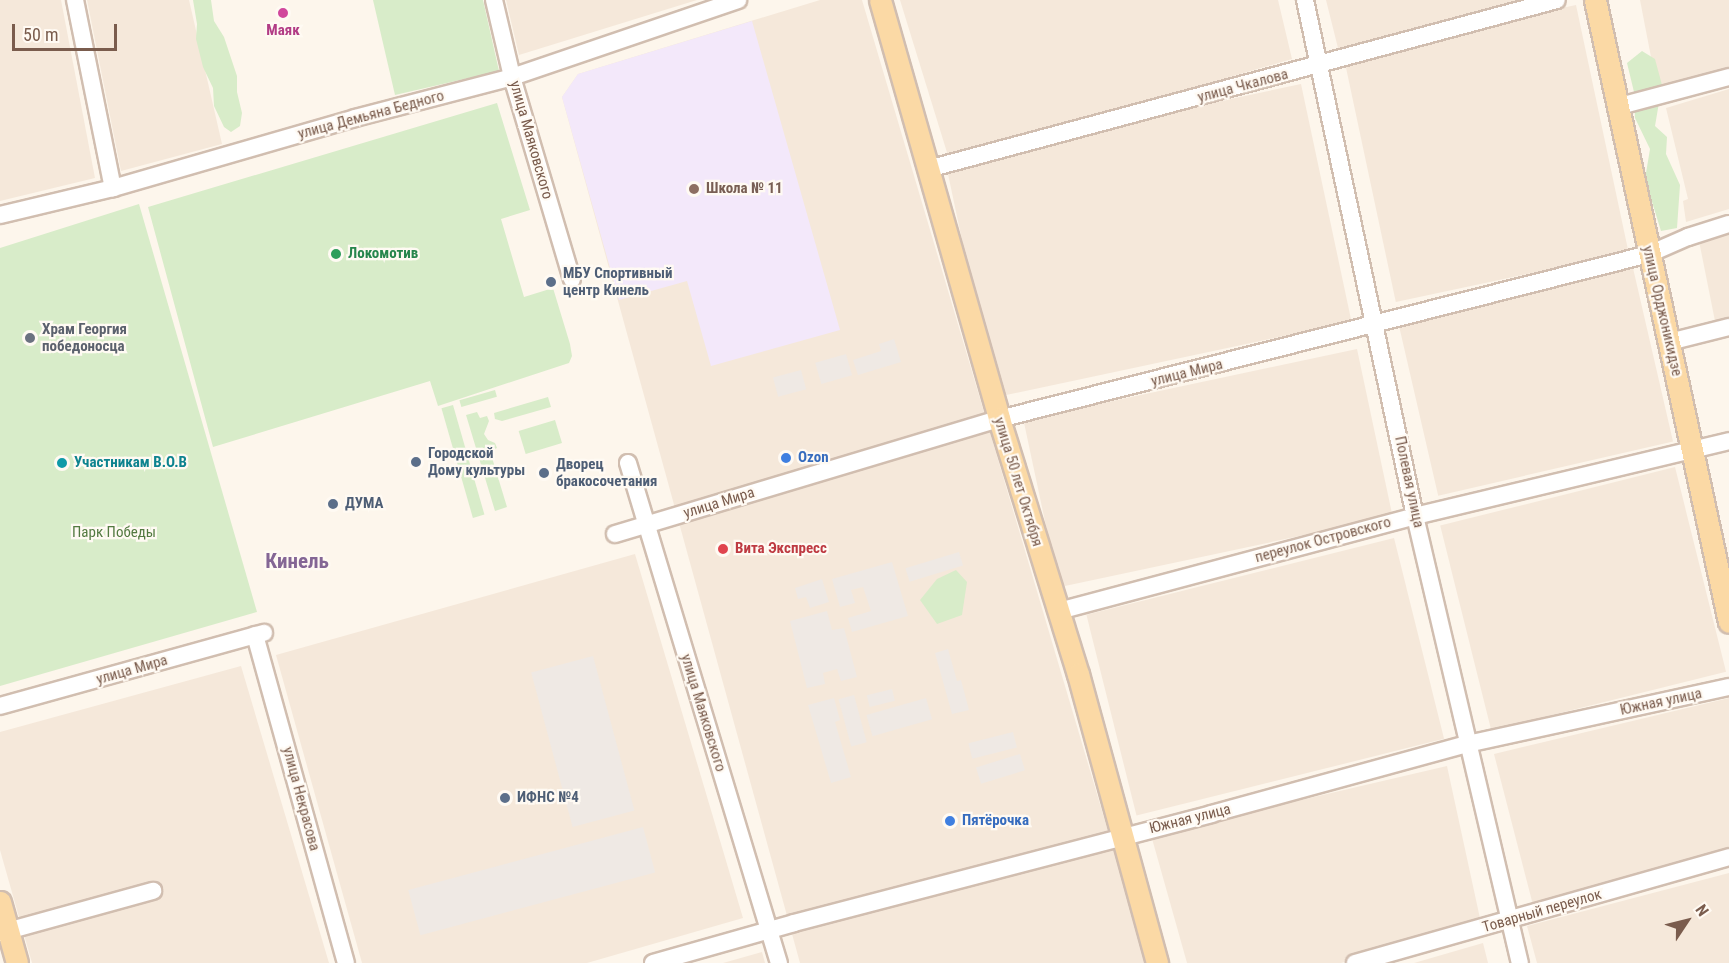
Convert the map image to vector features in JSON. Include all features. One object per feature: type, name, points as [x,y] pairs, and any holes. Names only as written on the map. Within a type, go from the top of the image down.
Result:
[{"type":"main road","name":"улица 50 лет Октября","points":[[879,0],[999,419],[1059,611],[1157,963]]},
{"type":"main road","name":"улица Орджоникидзе","points":[[1595,0],[1620,106],[1649,254],[1693,449],[1724,571],[1729,621]]},
{"type":"main road","points":[[0,902],[4,932],[17,963]]},
{"type":"street","points":[[75,0],[113,188]]},
{"type":"street","name":"улица Маяковского","points":[[495,0],[512,76],[572,279]]},
{"type":"street","name":"улица Демьяна Бедного","points":[[0,215],[113,188],[512,76],[738,0]]},
{"type":"street","name":"Полевая улица","points":[[1305,0],[1415,516],[1508,920],[1520,963]]},
{"type":"street","name":"улица Чкалова","points":[[928,169],[1557,0]]},
{"type":"street","points":[[1620,106],[1729,76]]},
{"type":"street","name":"улица Мира","points":[[615,534],[999,419],[1649,254],[1688,237],[1729,224]]},
{"type":"street","points":[[1669,342],[1729,327]]},
{"type":"street","name":"переулок Островского","points":[[1059,611],[1415,516],[1729,441]]},
{"type":"street","name":"улица Маяковского","points":[[628,463],[779,963]]},
{"type":"street","name":"улица Мира","points":[[0,706],[260,634]]},
{"type":"street","name":"улица Некрасова","points":[[260,634],[346,963]]},
{"type":"street","name":"Южная улица","points":[[653,963],[768,930],[1211,814],[1467,744],[1729,687]]},
{"type":"street","name":"Товарный переулок","points":[[1355,963],[1729,857]]},
{"type":"street","points":[[4,932],[153,891]]},
{"type":"shaded area","points":[[0,0],[61,0],[95,178],[0,201]]},
{"type":"shaded area","points":[[87,0],[189,0],[222,144],[121,171]]},
{"type":"shaded area","points":[[506,0],[697,0],[519,55]]},
{"type":"shaded area","points":[[820,0],[862,0],[1147,963],[800,963],[562,97],[578,74]]},
{"type":"shaded area","points":[[900,0],[1278,0],[1292,59],[949,159]]},
{"type":"shaded area","points":[[1326,0],[1525,0],[1339,52]]},
{"type":"shaded area","points":[[1640,0],[1729,0],[1729,68],[1657,88]]},
{"type":"shaded area","points":[[1576,5],[1629,252],[1396,302],[1343,54]]},
{"type":"shaded area","name":"Школа № 11","points":[[752,21],[840,330],[711,366],[687,281],[619,300],[562,97],[578,74]]},
{"type":"shaded area","points":[[1301,84],[1352,322],[995,397],[945,160]]},
{"type":"shaded area","points":[[1729,89],[1729,209],[1686,222],[1683,201],[1688,199],[1666,108]]},
{"type":"shaded area","points":[[1729,231],[1729,317],[1715,321],[1699,241]]},
{"type":"shaded area","points":[[1633,268],[1673,441],[1438,496],[1398,322]]},
{"type":"shaded area","points":[[894,339],[901,362],[858,375],[853,360],[881,351],[879,344]]},
{"type":"shaded area","points":[[1357,349],[1393,516],[1059,587],[1023,420]]},
{"type":"shaded area","points":[[846,354],[852,375],[821,384],[815,363]]},
{"type":"shaded area","points":[[801,370],[806,389],[778,397],[773,378]]},
{"type":"shaded area","points":[[1675,467],[1726,672],[1491,730],[1440,526]]},
{"type":"shaded area","points":[[1394,538],[1444,739],[1136,816],[1086,615]]},
{"type":"shaded area","points":[[959,552],[963,565],[910,582],[905,568]]},
{"type":"shaded area","points":[[635,554],[743,918],[587,963],[362,963],[276,655]]},
{"type":"shaded area","points":[[892,562],[908,616],[852,632],[848,618],[871,611],[863,587],[851,590],[855,603],[840,607],[832,579]]},
{"type":"shaded area","points":[[822,579],[829,602],[810,608],[806,597],[798,599],[795,588]]},
{"type":"shaded area","points":[[827,611],[832,630],[844,628],[857,677],[841,681],[837,669],[823,673],[825,684],[807,688],[790,621]]},
{"type":"shaded area","points":[[948,649],[957,681],[961,680],[969,710],[952,714],[935,653]]},
{"type":"shaded area","points":[[593,656],[634,811],[573,827],[531,673]]},
{"type":"shaded area","points":[[241,666],[329,963],[32,963],[0,850],[0,732]]},
{"type":"shaded area","points":[[892,689],[895,701],[870,707],[867,695]]},
{"type":"shaded area","points":[[854,695],[867,742],[851,746],[839,699]]},
{"type":"shaded area","points":[[834,698],[840,720],[835,722],[851,777],[831,783],[808,705]]},
{"type":"shaded area","points":[[926,698],[932,719],[872,736],[866,715]]},
{"type":"shaded area","points":[[1729,698],[1729,848],[1533,905],[1494,754]]},
{"type":"shaded area","points":[[1013,732],[1017,748],[972,759],[968,743]]},
{"type":"shaded area","points":[[1020,754],[1025,770],[981,784],[976,767]]},
{"type":"shaded area","points":[[1447,766],[1481,923],[1341,963],[1187,963],[1151,835]]},
{"type":"shaded area","points":[[643,827],[655,872],[420,935],[408,890]]},
{"type":"shaded area","points":[[1729,873],[1729,963],[1537,963],[1527,926]]},
{"type":"shaded area","points":[[1483,943],[1488,963],[1414,963]]},
{"type":"shaded area","points":[[762,952],[765,963],[723,963]]},
{"type":"green space","points":[[193,0],[211,0],[214,21],[224,37],[237,76],[237,92],[242,113],[240,126],[231,132],[224,127],[214,106],[213,88],[203,67],[196,39],[197,24]]},
{"type":"green space","points":[[373,0],[483,0],[499,71],[395,95]]},
{"type":"green space","points":[[1642,51],[1655,59],[1662,85],[1655,126],[1667,137],[1666,154],[1680,185],[1677,228],[1661,231],[1645,179],[1650,149],[1635,118],[1634,92],[1627,63]]},
{"type":"green space","name":"Локомотив","points":[[497,103],[530,210],[501,219],[524,297],[553,288],[570,344],[572,356],[569,363],[438,406],[430,381],[213,447],[148,207]]},
{"type":"green space","name":"Парк Победы","points":[[139,204],[257,612],[0,686],[0,248]]},
{"type":"green space","points":[[495,390],[497,397],[461,407],[459,400]]},
{"type":"green space","points":[[548,397],[551,407],[502,421],[495,419],[494,413]]},
{"type":"green space","points":[[453,405],[484,515],[473,518],[441,408]]},
{"type":"green space","points":[[477,412],[480,418],[487,416],[489,421],[484,434],[488,440],[495,443],[497,448],[490,451],[507,507],[495,511],[466,415]]},
{"type":"green space","points":[[555,420],[562,443],[526,454],[519,431]]},
{"type":"green space","points":[[956,570],[967,582],[962,615],[937,624],[920,600],[937,579]]},
{"type":"place","name":"Маяк","points":[[283,13]]},
{"type":"place","name":"Школа № 11","points":[[694,189]]},
{"type":"place","name":"Локомотив","points":[[336,254]]},
{"type":"place","name":"МБУ Спортивный центр Кинель","points":[[551,282]]},
{"type":"place","name":"Храм Георгия победоносца","points":[[30,338]]},
{"type":"place","name":"Ozon","points":[[786,458]]},
{"type":"place","name":"Городской Дому культуры","points":[[416,462]]},
{"type":"place","name":"Участникам В.О.В","points":[[62,463]]},
{"type":"place","name":"Дворец бракосочетания","points":[[544,473]]},
{"type":"place","name":"ДУМА","points":[[333,504]]},
{"type":"place","name":"Вита Экспресс","points":[[723,549]]},
{"type":"place","name":"ИФНС №4","points":[[505,798]]},
{"type":"place","name":"Пятёрочка","points":[[950,821]]},
{"type":"district","name":"Кинель","points":[[297,561]]}]
